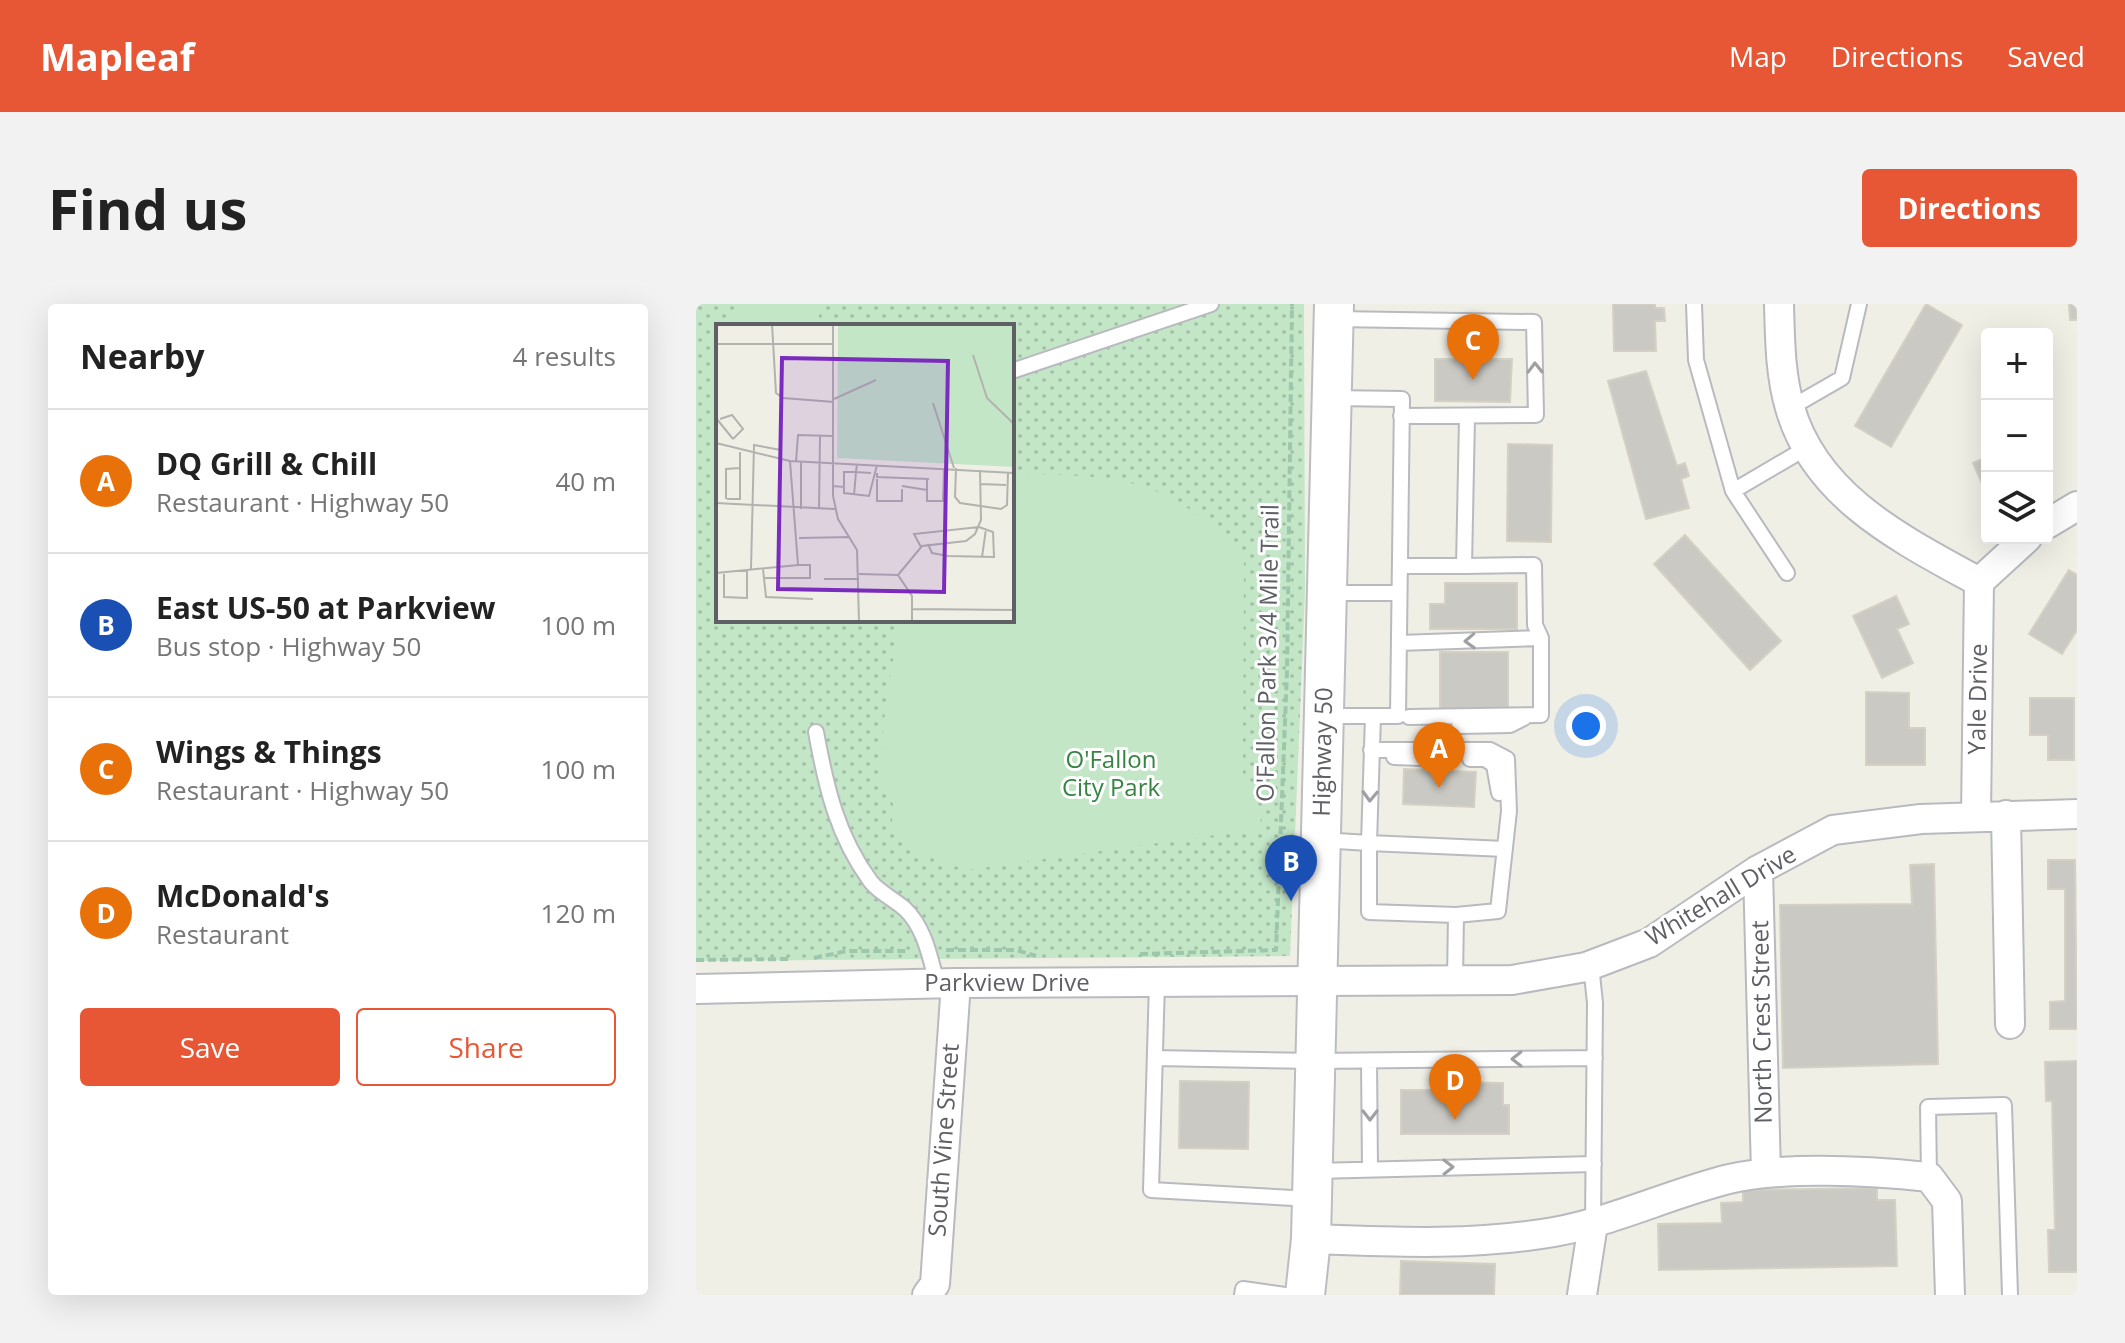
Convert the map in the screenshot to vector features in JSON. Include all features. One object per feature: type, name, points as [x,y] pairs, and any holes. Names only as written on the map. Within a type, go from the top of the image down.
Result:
[{"type":"main road","name":"Highway 50","points":[[1305,1295],[1311,1239],[1334,311]]},
{"type":"street","points":[[1779,304],[1780,358],[1790,408],[1808,447],[1842,494],[1869,518],[1979,582],[2020,544]]},
{"type":"street","points":[[2053,520],[2077,506]]},
{"type":"street","name":"Yale Drive","points":[[1976,816],[1979,582]]},
{"type":"street","name":"Whitehall Drive","points":[[1317,982],[1512,980],[1591,965],[1649,943],[1758,870],[1833,830],[1921,819],[2077,814]]},
{"type":"street","points":[[2006,815],[2010,1024]]},
{"type":"street","name":"North Crest Street","points":[[1758,870],[1766,1173]]},
{"type":"street","name":"Parkview Drive","points":[[696,989],[946,983],[1317,982]]},
{"type":"street","name":"South Vine Street","points":[[927,1295],[935,1284],[946,983]]},
{"type":"street","points":[[1311,1239],[1452,1244],[1593,1224],[1664,1198],[1730,1179],[1766,1173],[1929,1177],[1947,1201],[1950,1295]]},
{"type":"street","points":[[1582,1295],[1593,1224]]},
{"type":"lane","points":[[1014,370],[1211,304]]},
{"type":"lane","points":[[1694,304],[1696,360],[1733,491],[1787,573]]},
{"type":"lane","points":[[1790,408],[1842,378],[1848,364],[1859,304]]},
{"type":"lane","points":[[1334,311],[1534,322],[1536,415],[1467,418],[1401,416]]},
{"type":"lane","points":[[1332,398],[1402,399],[1399,643],[1404,716]]},
{"type":"lane","points":[[1464,566],[1467,418]]},
{"type":"lane","points":[[1733,491],[1808,447]]},
{"type":"lane","points":[[1324,716],[1541,715],[1541,638],[1535,625],[1534,565],[1400,566]]},
{"type":"lane","points":[[1327,593],[1399,593]]},
{"type":"lane","points":[[1399,643],[1541,638]]},
{"type":"lane","points":[[1373,716],[1379,749],[1369,843],[1369,912],[1456,915],[1498,911],[1505,846],[1507,759],[1490,750],[1379,749]]},
{"type":"lane","points":[[816,732],[828,796],[843,839],[873,885],[907,911],[922,932],[927,951],[946,983]]},
{"type":"lane","points":[[1321,840],[1505,846]]},
{"type":"lane","points":[[1455,980],[1456,915]]},
{"type":"lane","points":[[1591,965],[1595,1058],[1593,1224]]},
{"type":"lane","points":[[1157,982],[1151,1190],[1312,1185],[1370,1169],[1594,1164]]},
{"type":"lane","points":[[1155,1058],[1369,1061],[1595,1058]]},
{"type":"lane","points":[[1369,1061],[1370,1169]]},
{"type":"lane","points":[[1929,1177],[1928,1107],[2004,1105],[2010,1295]]},
{"type":"lane","points":[[1242,1295],[1243,1289],[1285,1295]]},
{"type":"path","name":"O'Fallon Park 3/4 Mile Trail","points":[[1134,954],[1276,950],[1287,671],[1292,304]]},
{"type":"path","points":[[696,960],[816,958],[847,951],[1016,950],[1039,957]]},
{"type":"green space","name":"O'Fallon City Park","points":[[696,304],[1304,304],[1305,591],[1290,956],[696,961]]},
{"type":"green space","points":[[734,304],[819,304],[819,324],[734,324]]},
{"type":"green space","points":[[1014,474],[1113,479],[1167,496],[1218,532],[1244,561],[1243,773],[1262,816],[1258,829],[966,870],[909,850],[898,838],[892,822],[893,804],[881,784],[883,726],[899,622],[1014,622]]},
{"type":"building","points":[[1613,304],[1655,304],[1655,308],[1664,308],[1665,321],[1655,321],[1656,351],[1614,351]]},
{"type":"building","points":[[1926,304],[1962,325],[1891,447],[1855,426]]},
{"type":"building","points":[[2069,304],[2077,304],[2077,320],[2070,320]]},
{"type":"building","points":[[1435,359],[1512,359],[1510,402],[1435,401]]},
{"type":"building","points":[[1646,371],[1677,466],[1685,463],[1689,476],[1681,479],[1689,508],[1646,519],[1608,381]]},
{"type":"building","points":[[1508,444],[1552,445],[1551,542],[1507,541]]},
{"type":"building","points":[[1981,460],[1981,481],[1973,463]]},
{"type":"building","points":[[1685,535],[1781,641],[1750,670],[1654,564]]},
{"type":"building","points":[[2069,570],[2077,575],[2077,630],[2062,654],[2029,634]]},
{"type":"building","points":[[1445,583],[1517,583],[1517,629],[1430,629],[1430,604],[1445,604]]},
{"type":"building","points":[[1896,596],[1909,624],[1897,629],[1913,663],[1882,678],[1853,616]]},
{"type":"building","points":[[1440,652],[1508,652],[1508,711],[1440,710]]},
{"type":"building","points":[[1866,692],[1909,693],[1909,728],[1925,728],[1925,765],[1866,765]]},
{"type":"building","points":[[2030,698],[2074,698],[2074,760],[2048,760],[2048,735],[2030,735]]},
{"type":"building","points":[[1404,769],[1476,772],[1474,807],[1403,804]]},
{"type":"building","points":[[2048,860],[2075,860],[2077,1029],[2050,1029],[2050,1002],[2065,1001],[2065,889],[2048,889]]},
{"type":"building","points":[[1934,864],[1938,1064],[1783,1068],[1780,905],[1912,904],[1910,865]]},
{"type":"building","points":[[2077,1061],[2077,1272],[2049,1272],[2048,1230],[2055,1230],[2052,1101],[2046,1101],[2045,1062]]},
{"type":"building","points":[[1180,1081],[1249,1082],[1248,1149],[1179,1148]]},
{"type":"building","points":[[1437,1082],[1503,1083],[1503,1105],[1509,1105],[1509,1134],[1401,1134],[1401,1090],[1436,1090]]},
{"type":"building","points":[[1877,1188],[1877,1200],[1895,1200],[1897,1266],[1659,1270],[1658,1224],[1722,1223],[1721,1203],[1743,1202],[1743,1190]]},
{"type":"building","points":[[1401,1261],[1495,1264],[1494,1295],[1400,1295]]},
{"type":"place","name":"Wings & Things","points":[[1473,380]]},
{"type":"place","name":"DQ Grill & Chill","points":[[1439,788]]},
{"type":"place","name":"East US-50 at Parkview","points":[[1291,901]]},
{"type":"place","name":"McDonald's","points":[[1455,1120]]}]
